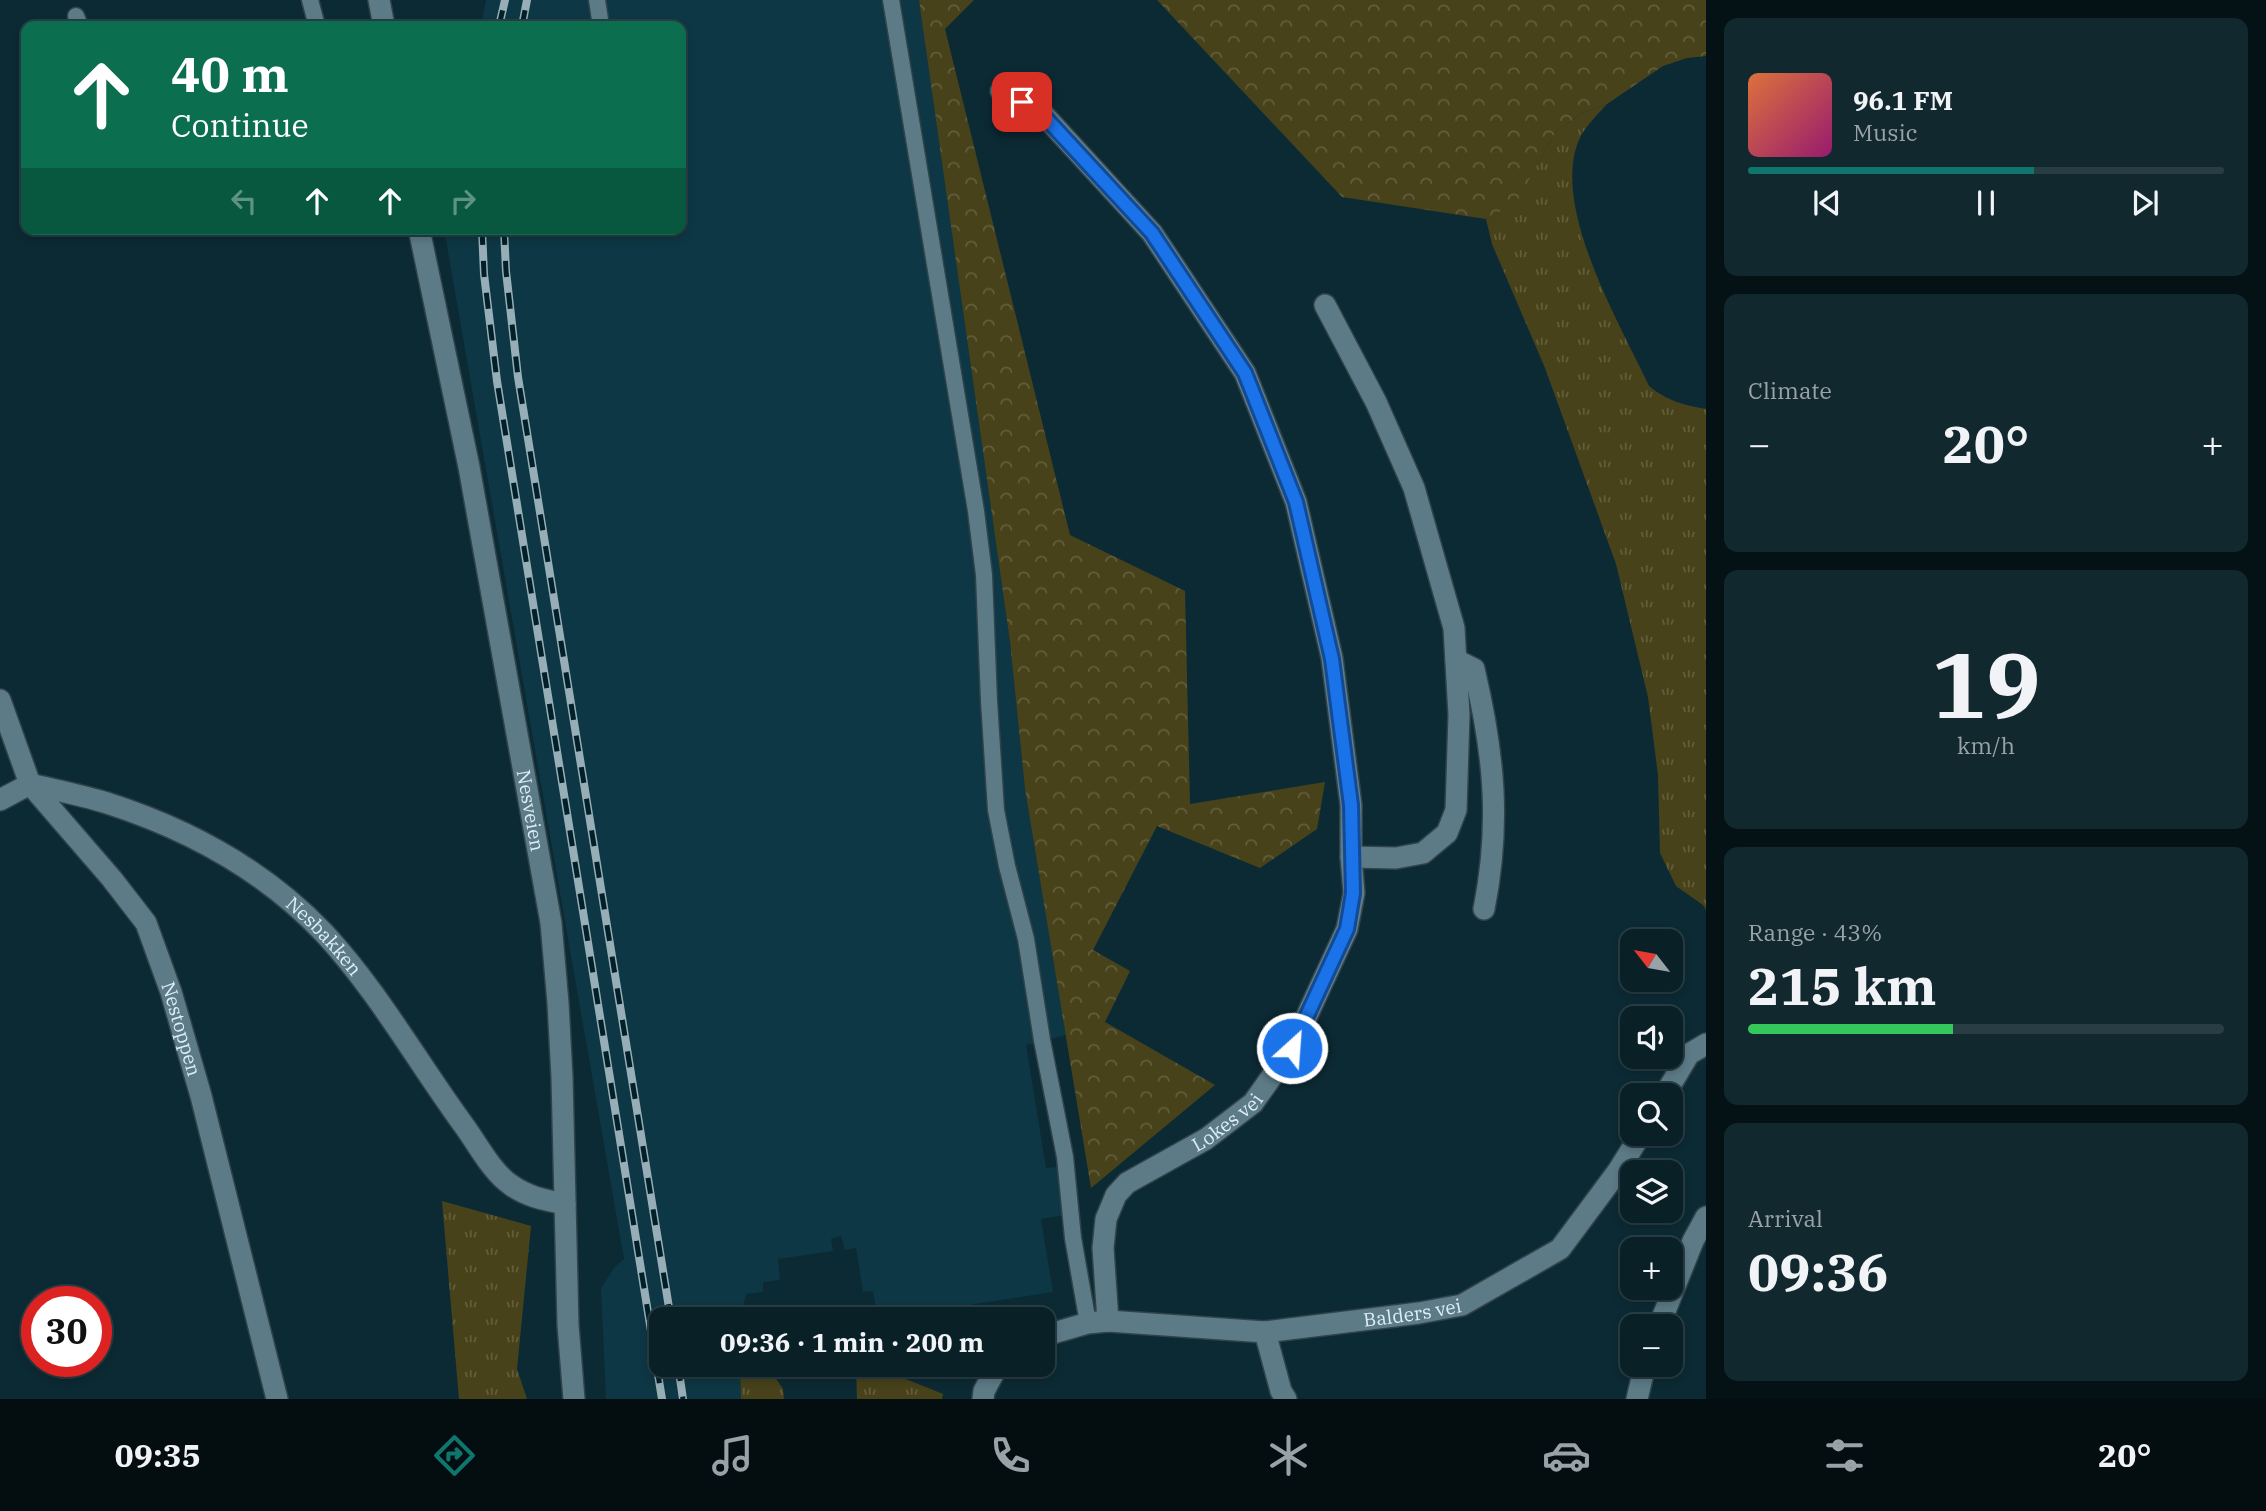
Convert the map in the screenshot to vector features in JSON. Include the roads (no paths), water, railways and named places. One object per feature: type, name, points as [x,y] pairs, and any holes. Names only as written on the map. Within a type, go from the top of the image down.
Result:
[{"type":"street","points":[[379,0],[383,21]]},
{"type":"street","name":"Lokes vei","points":[[1002,90],[1042,114],[1152,233],[1245,373],[1296,502],[1332,659],[1351,805],[1353,893],[1347,929],[1292,1048],[1253,1103],[1206,1139],[1127,1183],[1116,1195],[1106,1220],[1098,1322]]},
{"type":"street","name":"Nesveien","points":[[420,235],[469,467],[551,923],[559,1015],[570,1374],[574,1399]]},
{"type":"street","points":[[1325,305],[1376,402],[1414,488],[1454,628],[1459,715],[1456,810],[1447,833],[1423,853],[1396,858],[1351,856]]},
{"type":"street","points":[[1456,660],[1474,669],[1485,714],[1494,782],[1492,870],[1484,909]]},
{"type":"street","name":"Nestoppen","points":[[0,700],[30,783],[146,923],[171,992],[201,1096],[276,1399]]},
{"type":"street","points":[[0,800],[30,783]]},
{"type":"street","name":"Nesbakken","points":[[30,783],[106,803],[161,824],[228,856],[284,895],[324,934],[364,982],[430,1079],[508,1184],[529,1196],[565,1204]]},
{"type":"street","points":[[1672,1083],[1689,1054],[1706,1044]]},
{"type":"street","name":"Balders vei","points":[[1098,1322],[1265,1332],[1462,1305],[1560,1249],[1634,1146]]},
{"type":"street","points":[[1664,1314],[1693,1241],[1706,1217]]},
{"type":"street","points":[[1055,1333],[1098,1322]]},
{"type":"street","points":[[1265,1332],[1281,1391],[1286,1399]]},
{"type":"street","points":[[983,1399],[992,1377]]},
{"type":"street","points":[[1637,1399],[1642,1377]]},
{"type":"lane","points":[[310,0],[316,21]]},
{"type":"lane","points":[[597,0],[600,21]]},
{"type":"lane","points":[[891,0],[985,575],[996,810],[1026,939],[1065,1157],[1073,1238],[1098,1322]]},
{"type":"railway","points":[[500,21],[505,0]]},
{"type":"railway","points":[[523,21],[527,0]]},
{"type":"railway","points":[[482,235],[484,274],[497,381],[662,1399]]},
{"type":"railway","points":[[504,235],[518,377],[669,1307]]},
{"type":"railway","points":[[680,1377],[683,1399]]}]
